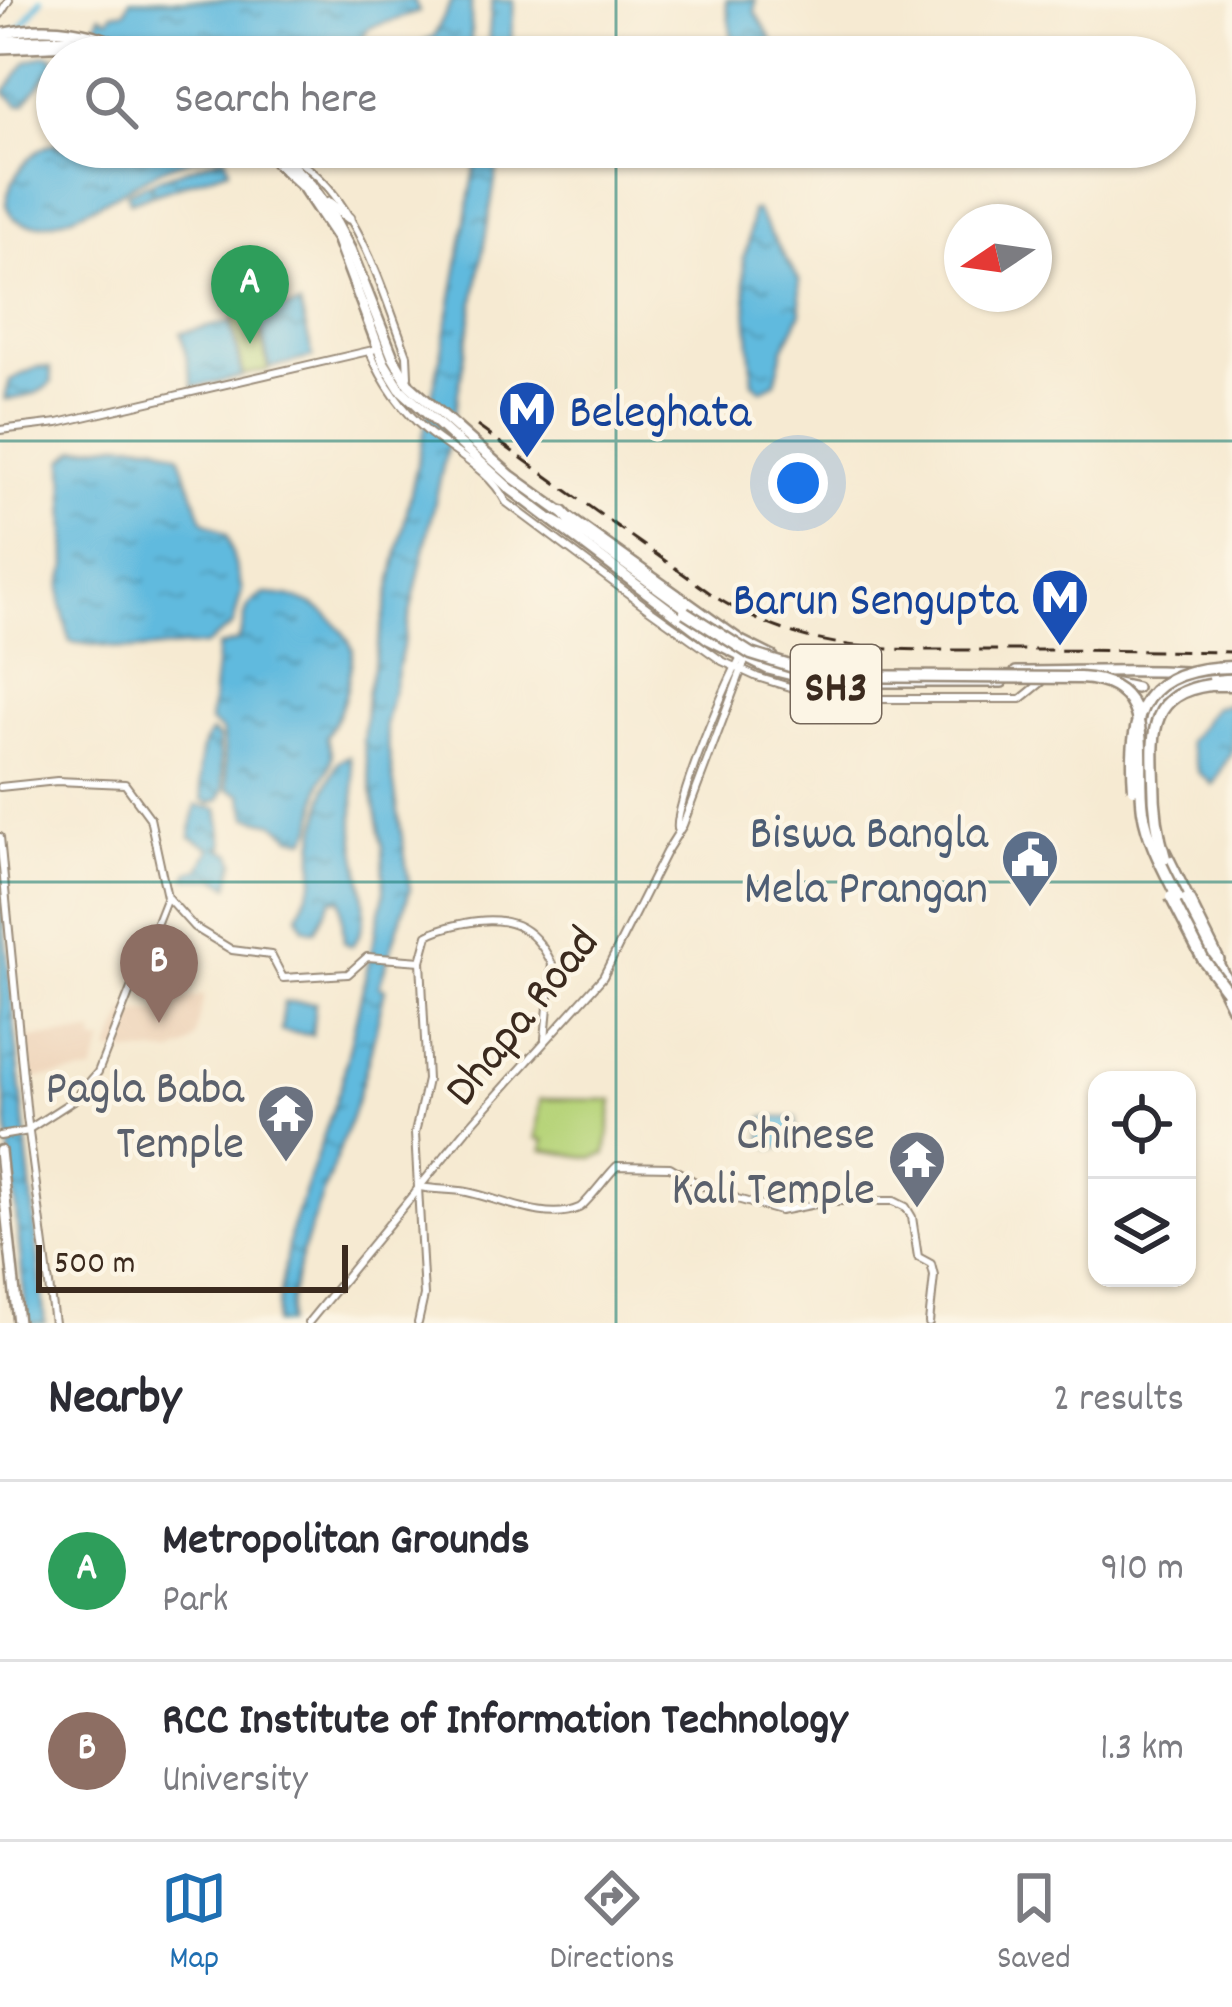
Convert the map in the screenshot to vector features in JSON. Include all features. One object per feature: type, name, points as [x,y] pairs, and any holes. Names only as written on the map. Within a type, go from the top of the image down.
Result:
[{"type":"highway","points":[[559,518],[751,654],[822,676],[1080,678],[1116,686],[1130,700],[1138,718],[1144,812],[1154,846],[1231,996]]},
{"type":"highway","points":[[684,609],[744,646],[808,670],[916,676],[1090,674],[1120,685],[1137,702],[1144,720],[1148,807],[1167,863],[1231,996]]},
{"type":"highway","points":[[1231,671],[1192,669],[1162,683],[1138,713],[1132,740],[1143,838],[1198,951],[1231,996]]},
{"type":"highway","points":[[1167,863],[1154,801],[1156,721],[1179,694],[1231,671]]},
{"type":"main road","points":[[2,39],[36,38]]},
{"type":"main road","points":[[2,39],[36,39]]},
{"type":"main road","points":[[2,39],[36,39]]},
{"type":"main road","name":"SH3","points":[[283,168],[303,187],[349,262],[394,381],[740,664],[845,685],[1106,681],[1137,689],[1145,696],[1231,671]]},
{"type":"main road","name":"SH3","points":[[293,168],[320,197],[350,249],[379,348],[416,398]]},
{"type":"main road","points":[[320,197],[350,218]]},
{"type":"main road","name":"SH3","points":[[559,518],[752,647],[799,665],[854,673],[1231,671]]},
{"type":"main road","points":[[1155,669],[1162,675],[1149,722],[1153,812],[1173,870],[1231,996],[1147,834],[1140,803],[1137,675],[1155,669]]},
{"type":"main road","points":[[1124,722],[1140,721]]},
{"type":"main road","points":[[0,1151],[18,1323]]},
{"type":"street","points":[[0,16],[9,0]]},
{"type":"street","points":[[309,168],[350,218],[407,356],[409,385]]},
{"type":"street","points":[[0,430],[58,423],[379,348],[381,378],[402,405],[498,487],[506,502],[649,609],[740,664],[806,692],[877,699],[1021,699],[1042,682]]},
{"type":"street","name":"Dhapa Road","points":[[308,1323],[603,976],[683,825],[740,664],[752,647]]},
{"type":"street","points":[[0,787],[57,781],[125,784],[149,818],[167,897],[194,927],[232,950],[271,955],[283,978],[348,974],[368,957],[421,961]]},
{"type":"street","points":[[0,837],[28,1130],[54,1323]]},
{"type":"street","points":[[2,1136],[28,1130],[74,1100],[98,1072],[167,897]]},
{"type":"street","points":[[418,1323],[424,1296],[415,1133],[428,1069],[421,961],[433,931],[491,918],[518,924],[551,964],[544,1042]]},
{"type":"street","points":[[420,1187],[474,1193],[495,1202],[546,1210],[573,1210],[585,1205],[617,1166],[655,1166],[675,1169],[702,1186],[780,1211],[831,1201],[894,1201],[912,1217],[918,1257],[931,1264],[929,1323]]},
{"type":"shaded area","points":[[204,995],[196,1037],[189,1046],[173,1053],[109,1052],[126,1012],[158,1012],[160,1004]]},
{"type":"shaded area","points":[[94,1033],[95,1042],[104,1042],[92,1072],[29,1079],[26,1038]]},
{"type":"green space","points":[[256,313],[268,370],[244,375],[232,318]]},
{"type":"green space","points":[[540,1099],[613,1100],[606,1154],[593,1158],[542,1150],[544,1140],[536,1138]]},
{"type":"water","points":[[130,0],[414,0],[419,12],[368,28],[364,36],[127,36],[96,25],[100,15],[108,19],[125,11]]},
{"type":"water","points":[[452,0],[471,0],[471,36],[434,36]]},
{"type":"water","points":[[492,0],[514,0],[511,36],[489,36]]},
{"type":"water","points":[[726,0],[755,0],[755,12],[769,36],[732,36]]},
{"type":"water","points":[[36,58],[36,89],[19,105],[5,92],[27,61]]},
{"type":"water","points":[[36,153],[36,168],[166,168],[79,213],[33,225],[17,219],[6,204],[17,174]]},
{"type":"water","points":[[190,168],[229,169],[130,202],[127,193],[149,183],[152,191],[150,183]]},
{"type":"water","points":[[475,168],[497,168],[454,416],[385,726],[410,890],[379,986],[385,989],[357,1098],[303,1251],[287,1323],[275,1323],[290,1234],[341,1085],[384,894],[383,847],[363,742],[367,695],[446,331]]},
{"type":"water","points":[[756,210],[799,280],[801,313],[783,349],[775,383],[761,390],[753,382],[743,258]]},
{"type":"water","points":[[300,305],[313,357],[270,368],[258,314]]},
{"type":"water","points":[[230,322],[242,377],[193,387],[181,333]]},
{"type":"water","points":[[38,367],[50,368],[52,382],[30,395],[5,399],[10,380]]},
{"type":"water","points":[[156,444],[179,454],[203,520],[227,535],[242,590],[233,625],[206,645],[132,650],[70,642],[61,604],[67,567],[64,459],[77,449]]},
{"type":"water","points":[[265,594],[318,608],[353,649],[342,706],[326,736],[332,755],[306,839],[292,837],[274,823],[248,817],[241,794],[228,789],[222,731],[210,722],[218,647],[238,641],[247,609]]},
{"type":"water","points":[[1232,703],[1232,750],[1213,785],[1198,772],[1188,742],[1214,707]]},
{"type":"water","points":[[211,732],[218,738],[224,789],[219,800],[209,803],[203,800],[200,764]]},
{"type":"water","points":[[349,756],[364,907],[359,935],[351,946],[344,942],[341,899],[331,900],[315,931],[304,928],[298,915],[314,879],[314,845],[326,788],[338,762]]},
{"type":"water","points":[[196,805],[218,809],[224,846],[218,847],[232,854],[235,862],[229,886],[217,878],[187,878],[189,872],[200,869],[211,848],[190,837]]},
{"type":"water","points":[[0,884],[45,1323],[27,1323],[0,1048]]},
{"type":"water","points":[[284,1002],[315,1003],[312,1035],[281,1031]]},
{"type":"water","points":[[763,1117],[796,1118],[796,1146],[771,1148],[762,1138]]},
{"type":"waterway","points":[[19,30],[41,0]]},
{"type":"railway","points":[[477,426],[717,598],[789,632],[895,649],[1232,652]]},
{"type":"place","name":"Metropolitan Grounds","points":[[250,344]]},
{"type":"place","name":"Beleghata","points":[[527,460]]},
{"type":"place","name":"Barun Sengupta","points":[[1060,648]]},
{"type":"place","name":"Biswa Bangla Mela Prangan","points":[[1030,909]]},
{"type":"place","name":"RCC Institute of Information Technology","points":[[159,1023]]},
{"type":"place","name":"Pagla Baba Temple","points":[[286,1164]]},
{"type":"place","name":"Chinese Kali Temple","points":[[917,1210]]}]
